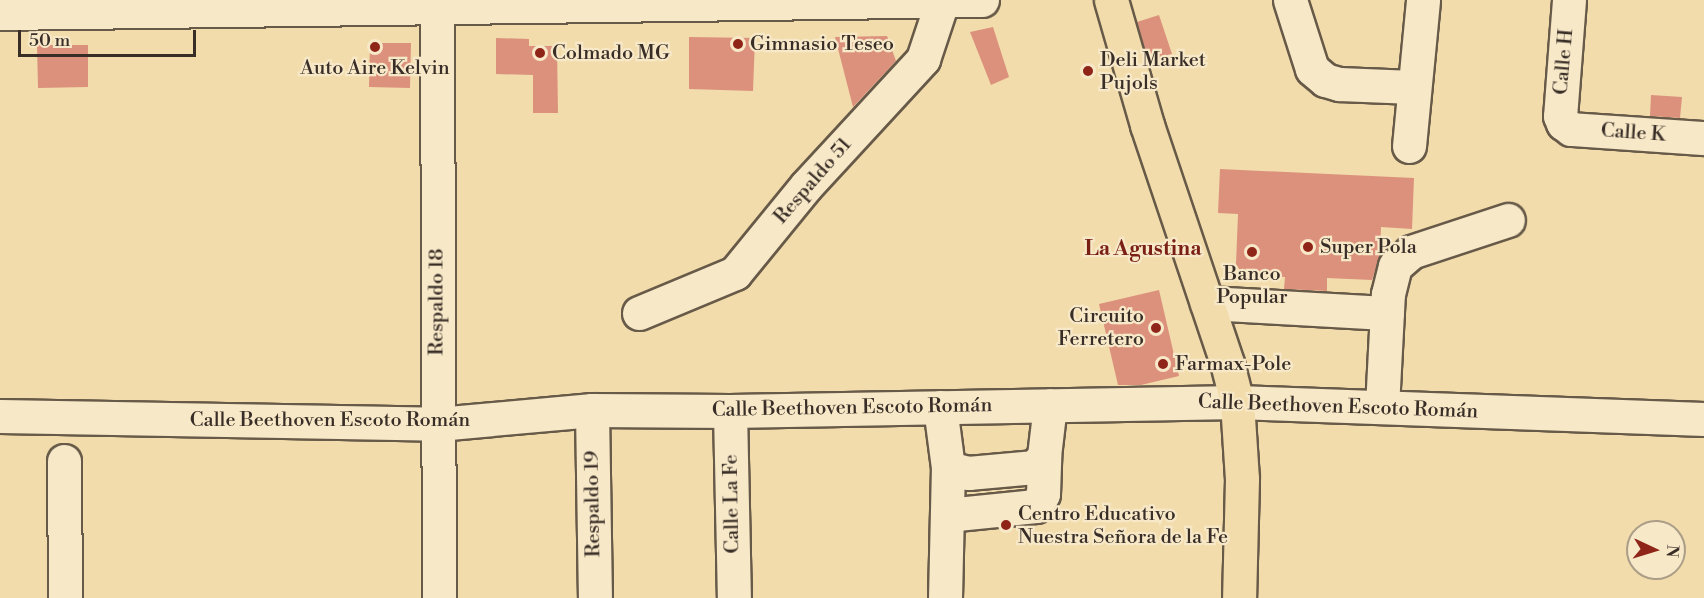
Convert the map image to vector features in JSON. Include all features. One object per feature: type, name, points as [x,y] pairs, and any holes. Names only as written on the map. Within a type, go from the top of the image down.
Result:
[{"type":"main road","points":[[1111,0],[1147,125],[1207,303],[1237,402],[1242,479],[1239,598]]},
{"type":"street","points":[[0,13],[337,4],[437,7],[982,0]]},
{"type":"street","points":[[1290,0],[1312,69],[1325,80],[1339,84],[1413,87]]},
{"type":"street","points":[[1409,146],[1423,0]]},
{"type":"street","name":"Calle H","points":[[1563,123],[1560,116],[1569,0]]},
{"type":"street","name":"Respaldo 51","points":[[639,313],[735,273],[806,186],[923,59],[942,2]]},
{"type":"street","name":"Respaldo 18","points":[[437,7],[439,598]]},
{"type":"street","name":"Calle K","points":[[1563,123],[1571,129],[1704,138]]},
{"type":"street","points":[[1382,407],[1388,294],[1395,266],[1411,252],[1508,220]]},
{"type":"street","points":[[1207,303],[1387,312]]},
{"type":"street","name":"Calle Beethoven Escoto Román","points":[[0,416],[438,424],[592,410],[730,411],[1237,402],[1704,419]]},
{"type":"street","points":[[947,515],[1036,506],[1043,494],[1044,456],[1050,405]]},
{"type":"street","points":[[940,407],[948,468],[945,598]]},
{"type":"street","name":"Respaldo 19","points":[[592,410],[595,598]]},
{"type":"street","name":"Calle La Fe","points":[[730,411],[734,598]]},
{"type":"street","points":[[948,468],[968,472],[1035,467],[1044,456]]},
{"type":"street","points":[[64,461],[65,598]]},
{"type":"building","points":[[1159,15],[1172,54],[1148,62],[1137,22]]},
{"type":"building","points":[[993,27],[1009,77],[991,85],[970,32]]},
{"type":"building","points":[[887,36],[896,61],[853,107],[835,37]]},
{"type":"building","points":[[689,37],[755,38],[753,91],[689,89]]},
{"type":"building","points":[[496,38],[529,39],[529,46],[557,46],[558,113],[533,113],[533,75],[496,74]]},
{"type":"building","points":[[370,43],[411,43],[410,88],[369,87]]},
{"type":"building","points":[[37,45],[88,45],[88,87],[38,88]]},
{"type":"building","points":[[1651,95],[1682,97],[1680,118],[1650,116]]},
{"type":"building","name":"Super Pola","points":[[1220,169],[1414,178],[1412,229],[1381,227],[1380,256],[1372,280],[1327,278],[1327,291],[1284,289],[1285,277],[1243,275],[1236,264],[1238,214],[1218,213]]},
{"type":"building","points":[[1159,290],[1179,376],[1141,385],[1118,385],[1099,304]]},
{"type":"place","name":"Gimnasio Teseo","points":[[738,44]]},
{"type":"place","name":"Auto Aire Kelvin","points":[[375,47]]},
{"type":"place","name":"Colmado MG","points":[[540,53]]},
{"type":"place","name":"Deli Market Pujols","points":[[1088,71]]},
{"type":"place","name":"Super Pola","points":[[1308,247]]},
{"type":"place","name":"Banco Popular","points":[[1252,252]]},
{"type":"place","name":"Circuito Ferretero","points":[[1156,328]]},
{"type":"place","name":"Farmax-Pole","points":[[1163,364]]},
{"type":"place","name":"Centro Educativo Nuestra Señora de la Fe","points":[[1006,525]]},
{"type":"district","name":"La Agustina","points":[[1143,249]]}]
